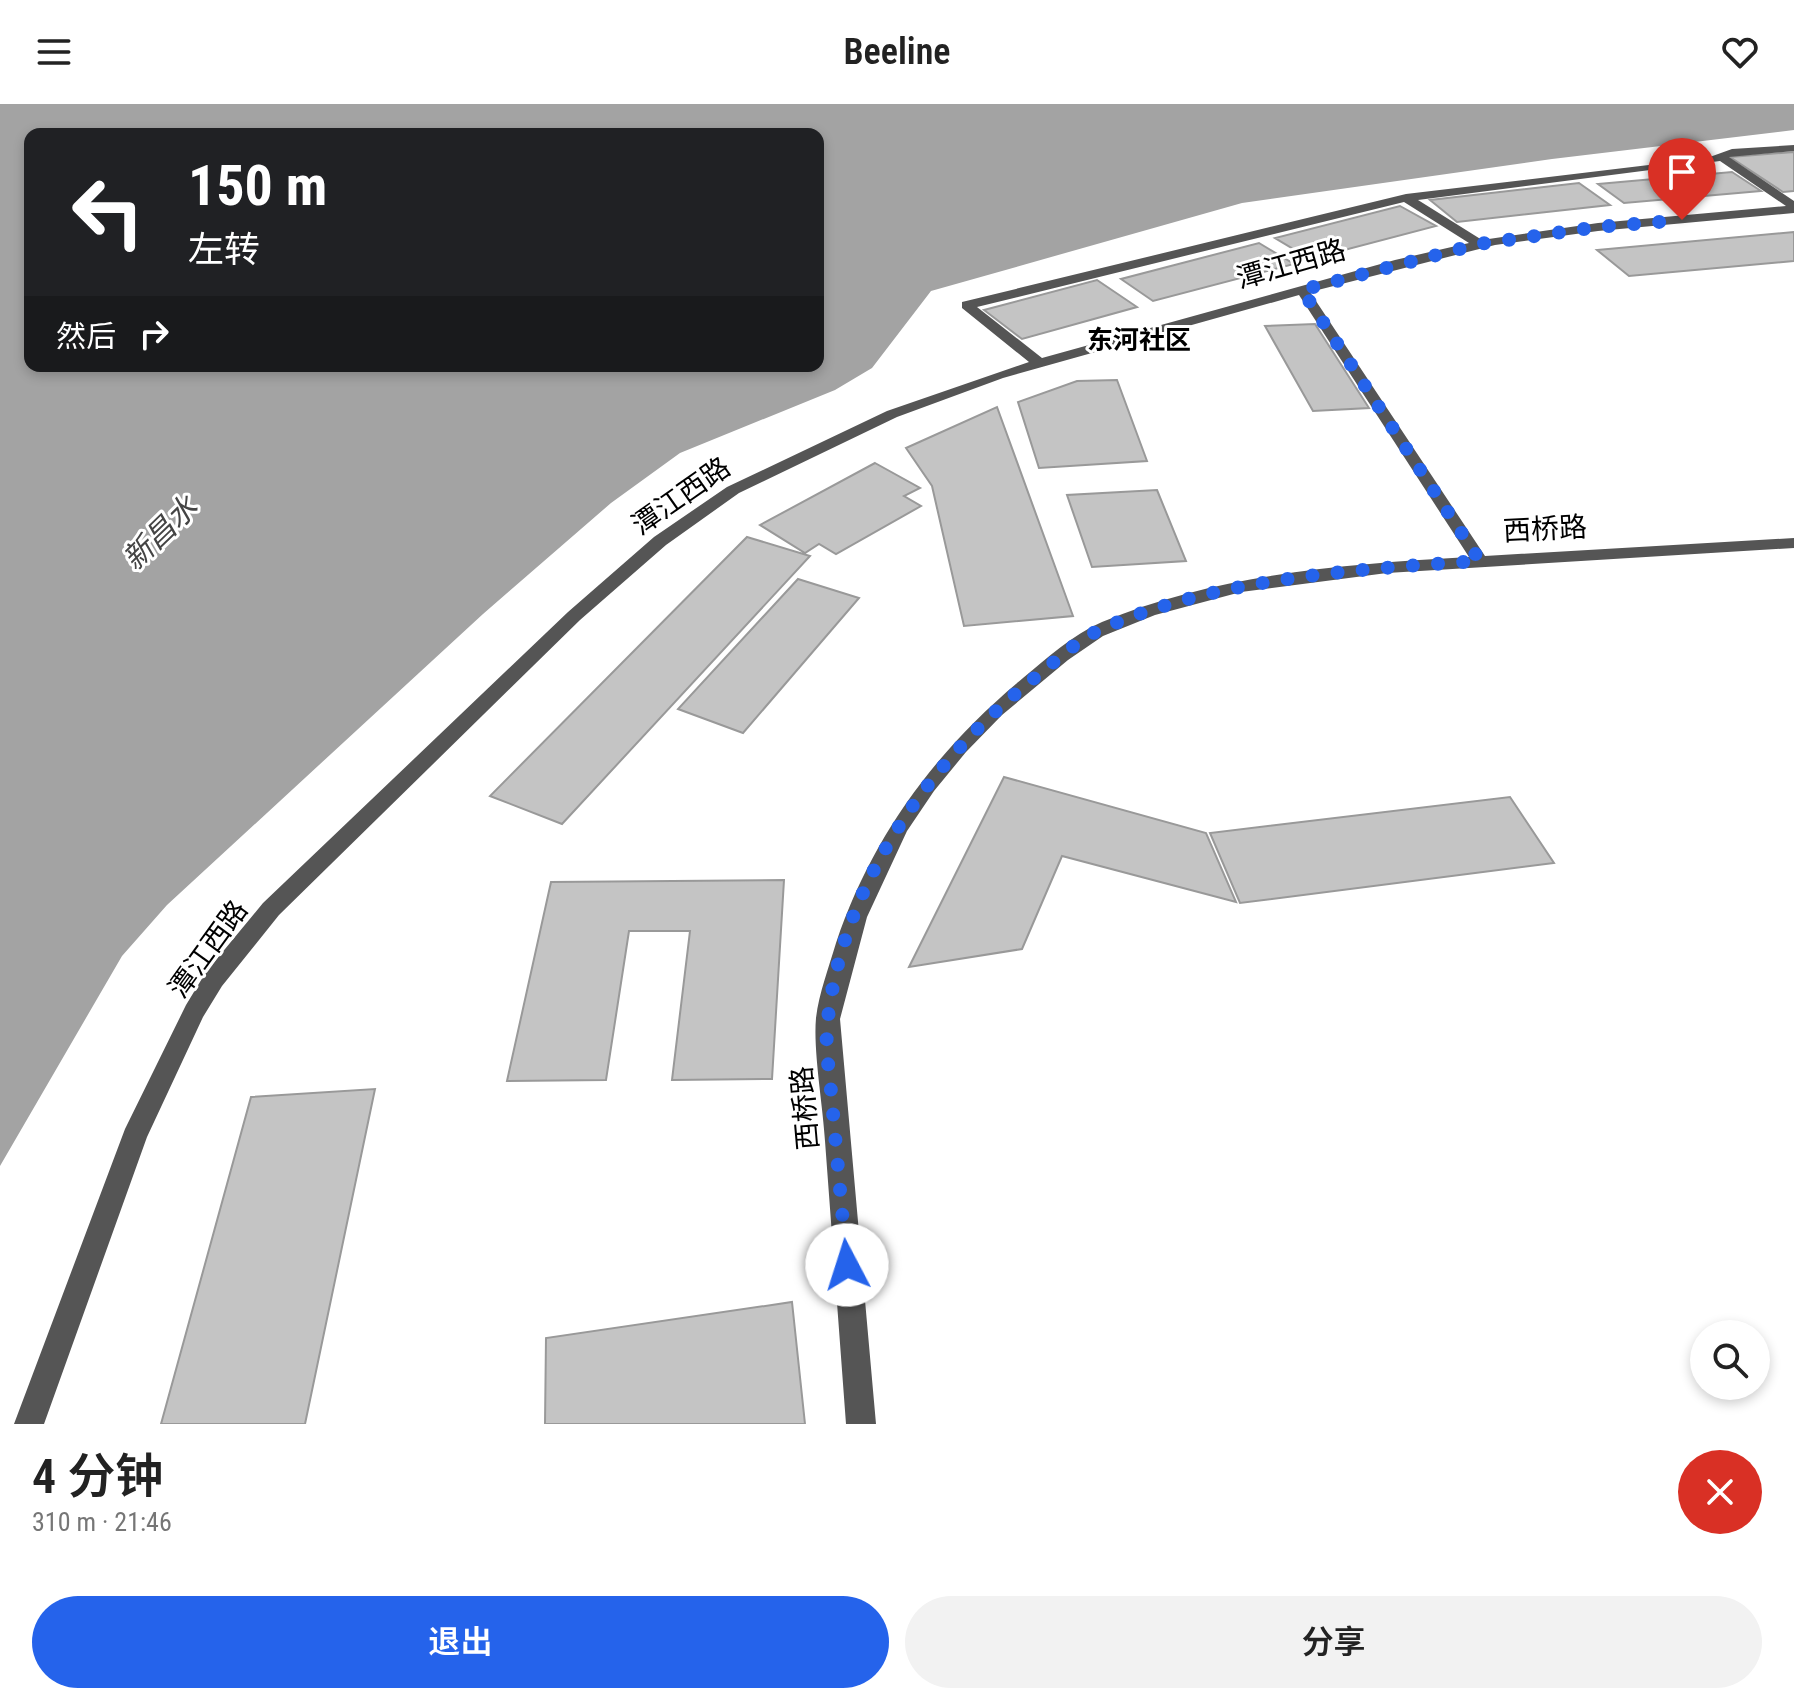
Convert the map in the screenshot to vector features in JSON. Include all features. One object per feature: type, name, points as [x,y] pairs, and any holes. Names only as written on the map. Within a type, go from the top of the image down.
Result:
[{"type":"street","points":[[1040,364],[967,305],[1406,198],[1694,163],[1732,152],[1794,148]]},
{"type":"street","points":[[1720,156],[1794,208]]},
{"type":"street","points":[[1406,198],[1479,244]]},
{"type":"street","name":"潭江西路","points":[[29,1424],[134,1137],[194,1012],[214,979],[271,909],[574,616],[660,541],[733,490],[892,414],[998,375],[1302,290],[1479,244],[1598,227],[1794,208]]},
{"type":"street","points":[[1302,290],[1480,561]]},
{"type":"street","name":"西桥路","points":[[861,1424],[828,1019],[838,968],[855,913],[879,861],[908,812],[941,767],[977,728],[1031,680],[1103,628],[1154,609],[1227,591],[1314,575],[1480,561],[1794,543]]},
{"type":"water","name":"新昌水","points":[[0,104],[1794,104],[1794,130],[1552,159],[1242,203],[931,291],[872,368],[835,390],[680,453],[611,503],[483,614],[167,905],[122,956],[0,1166]]},
{"type":"building","points":[[1794,152],[1794,191],[1783,192],[1730,157]]},
{"type":"building","points":[[1732,172],[1761,191],[1624,203],[1598,184]]},
{"type":"building","points":[[1579,183],[1610,205],[1457,222],[1430,200]]},
{"type":"building","points":[[1400,206],[1436,226],[1310,259],[1275,238]]},
{"type":"building","points":[[1794,232],[1794,261],[1629,276],[1597,250]]},
{"type":"building","points":[[1259,243],[1294,264],[1153,301],[1121,279]]},
{"type":"building","points":[[1097,280],[1137,307],[1022,339],[984,310]]},
{"type":"building","points":[[1315,324],[1369,408],[1313,411],[1265,326]]},
{"type":"building","points":[[1117,380],[1147,461],[1039,468],[1018,402],[1077,381]]},
{"type":"building","points":[[997,407],[1073,616],[964,626],[932,486],[906,448]]},
{"type":"building","points":[[875,463],[920,488],[904,496],[921,506],[836,554],[819,544],[805,553],[760,525]]},
{"type":"building","points":[[1157,490],[1186,561],[1092,567],[1067,495]]},
{"type":"building","points":[[747,537],[810,556],[562,824],[490,796]]},
{"type":"building","points":[[798,579],[859,598],[743,733],[678,709]]},
{"type":"building","points":[[1004,777],[1206,833],[1236,902],[1062,856],[1022,949],[909,967]]},
{"type":"building","points":[[1510,797],[1554,863],[1240,903],[1210,833]]},
{"type":"building","points":[[784,880],[772,1079],[672,1080],[690,931],[629,931],[606,1080],[507,1081],[551,882]]},
{"type":"building","points":[[375,1089],[305,1424],[161,1424],[251,1097]]},
{"type":"building","points":[[792,1302],[805,1424],[545,1424],[546,1338]]},
{"type":"district","name":"东河社区","points":[[1139,340]]},
{"type":"route","points":[[847,1265],[827,1042],[828,1019],[838,968],[855,913],[879,861],[908,812],[941,767],[977,728],[1021,689],[1103,628],[1154,609],[1227,591],[1314,575],[1480,561],[1302,290],[1479,244],[1598,227],[1682,220]]}]
